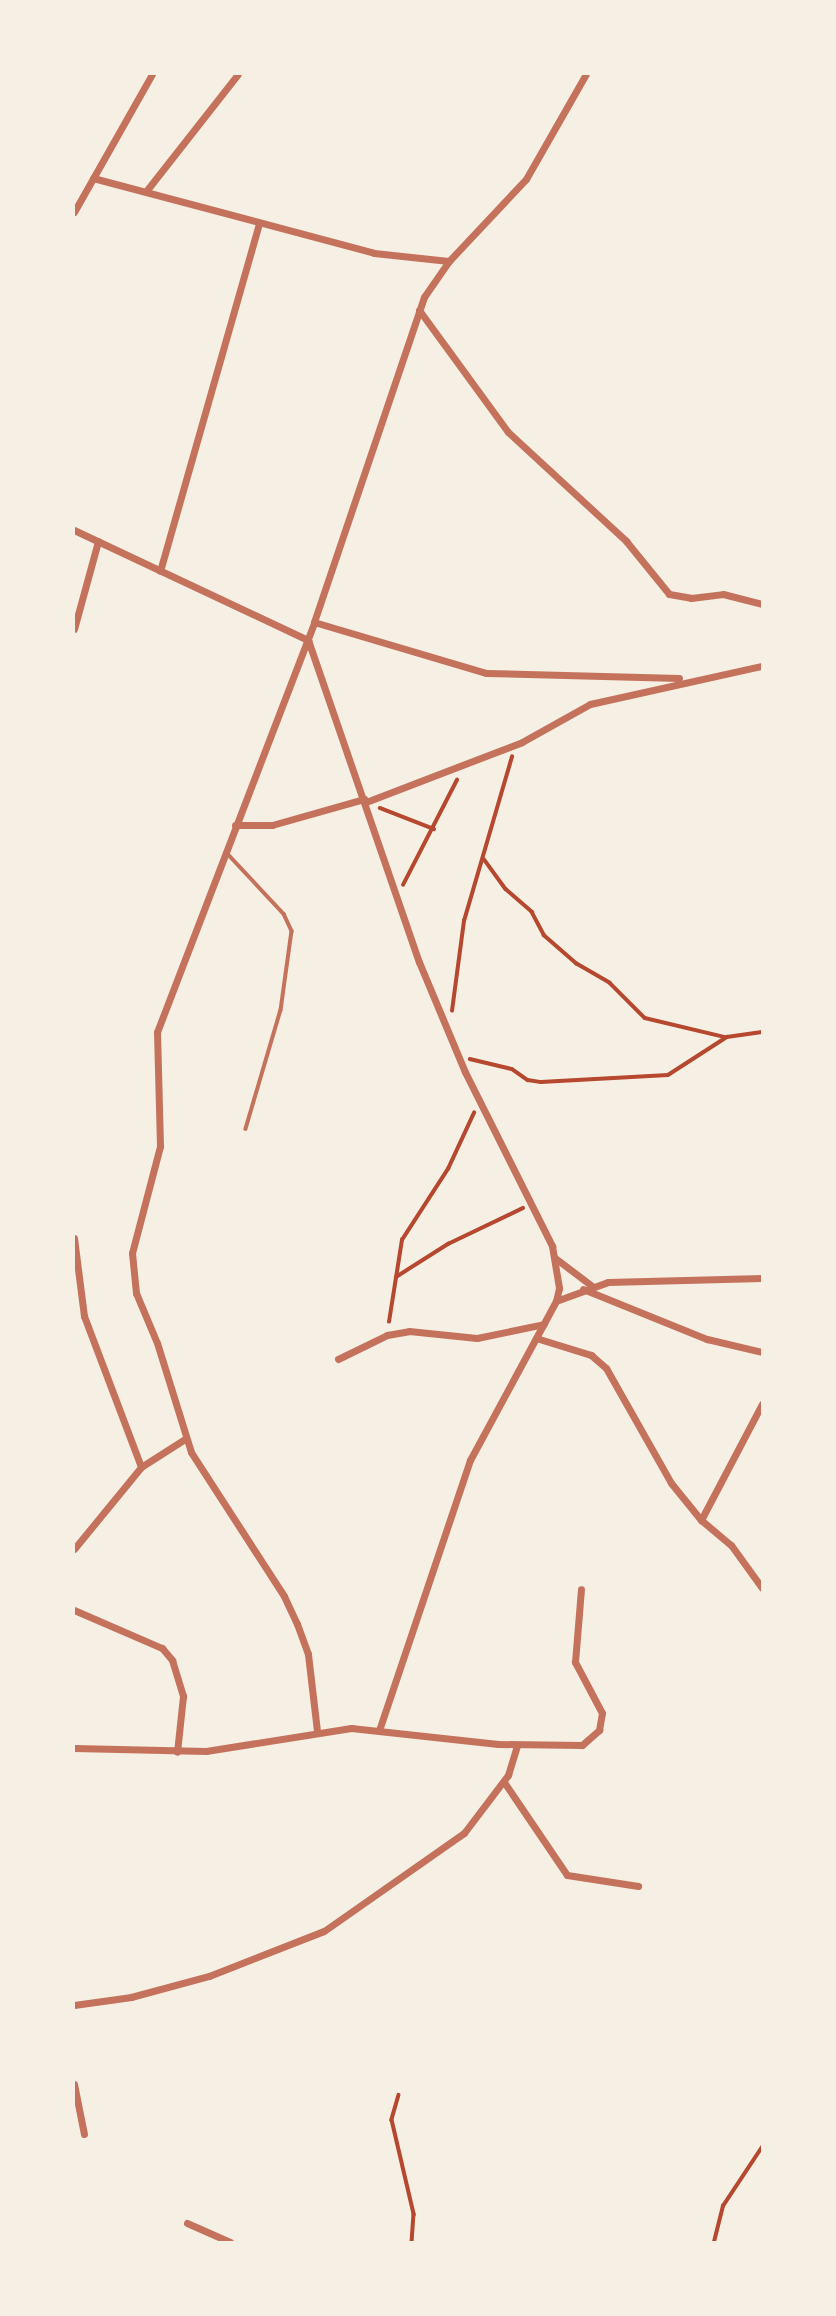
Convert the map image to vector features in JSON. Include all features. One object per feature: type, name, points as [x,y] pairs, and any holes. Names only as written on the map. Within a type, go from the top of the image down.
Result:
[{"type":"street","points":[[74,212],[152,74]]},
{"type":"street","points":[[147,190],[238,74]]},
{"type":"street","points":[[317,1731],[307,1654],[284,1596],[185,1439],[157,1343],[141,1312],[132,1253],[160,1146],[157,1032],[308,640],[419,310],[449,261],[526,179],[586,74]]},
{"type":"street","points":[[93,178],[147,190],[258,223],[393,258],[449,261]]},
{"type":"street","points":[[160,570],[258,223]]},
{"type":"street","points":[[419,310],[508,432],[626,541],[669,594],[691,598],[723,594],[762,604]]},
{"type":"street","points":[[74,530],[308,640],[327,705],[366,800],[419,962],[458,1056],[534,1205],[555,1257],[556,1301],[470,1460],[380,1728]]},
{"type":"street","points":[[74,629],[98,541]]},
{"type":"street","points":[[314,621],[486,673],[690,679]]},
{"type":"street","points":[[235,825],[272,825],[366,800],[515,745],[590,704],[690,679],[762,666]]},
{"type":"street","points":[[74,1238],[77,1288],[103,1372],[141,1467]]},
{"type":"street","points":[[555,1257],[592,1286]]},
{"type":"street","points":[[556,1301],[582,1288],[662,1278],[762,1278]]},
{"type":"street","points":[[582,1288],[707,1339],[762,1352]]},
{"type":"street","points":[[338,1359],[391,1335],[409,1331],[477,1338],[544,1324]]},
{"type":"street","points":[[536,1338],[591,1355],[606,1368],[657,1461],[701,1520],[731,1545],[762,1588]]},
{"type":"street","points":[[701,1520],[762,1404]]},
{"type":"street","points":[[74,1549],[141,1467],[185,1439]]},
{"type":"street","points":[[74,1748],[177,1752],[317,1731],[380,1728],[517,1745],[582,1745],[599,1730],[603,1713],[575,1662],[581,1589]]},
{"type":"street","points":[[74,1610],[162,1648],[172,1660],[183,1696],[177,1752]]},
{"type":"street","points":[[74,2005],[131,1997],[209,1976],[324,1931],[464,1833],[504,1782],[517,1745]]},
{"type":"street","points":[[504,1782],[567,1875],[638,1886]]},
{"type":"street","points":[[74,2084],[84,2134]]},
{"type":"street","points":[[187,2223],[230,2242]]},
{"type":"lane","points":[[225,851],[284,914],[292,931],[281,1010],[246,1129]]},
{"type":"path","points":[[448,1031],[464,921],[515,745]]},
{"type":"path","points":[[397,892],[434,829],[454,783],[472,761]]},
{"type":"path","points":[[366,800],[434,829]]},
{"type":"path","points":[[484,859],[506,890],[531,912],[544,935],[576,963],[610,983],[639,1013],[670,1025],[727,1037],[762,1032]]},
{"type":"path","points":[[458,1056],[512,1069],[528,1080],[579,1083],[676,1073],[727,1037]]},
{"type":"path","points":[[391,1335],[396,1277],[407,1228],[448,1169],[480,1102]]},
{"type":"path","points":[[396,1277],[448,1244],[534,1205]]},
{"type":"path","points":[[399,2095],[392,2120],[414,2214],[412,2242]]},
{"type":"path","points":[[714,2242],[723,2206],[762,2147]]}]
